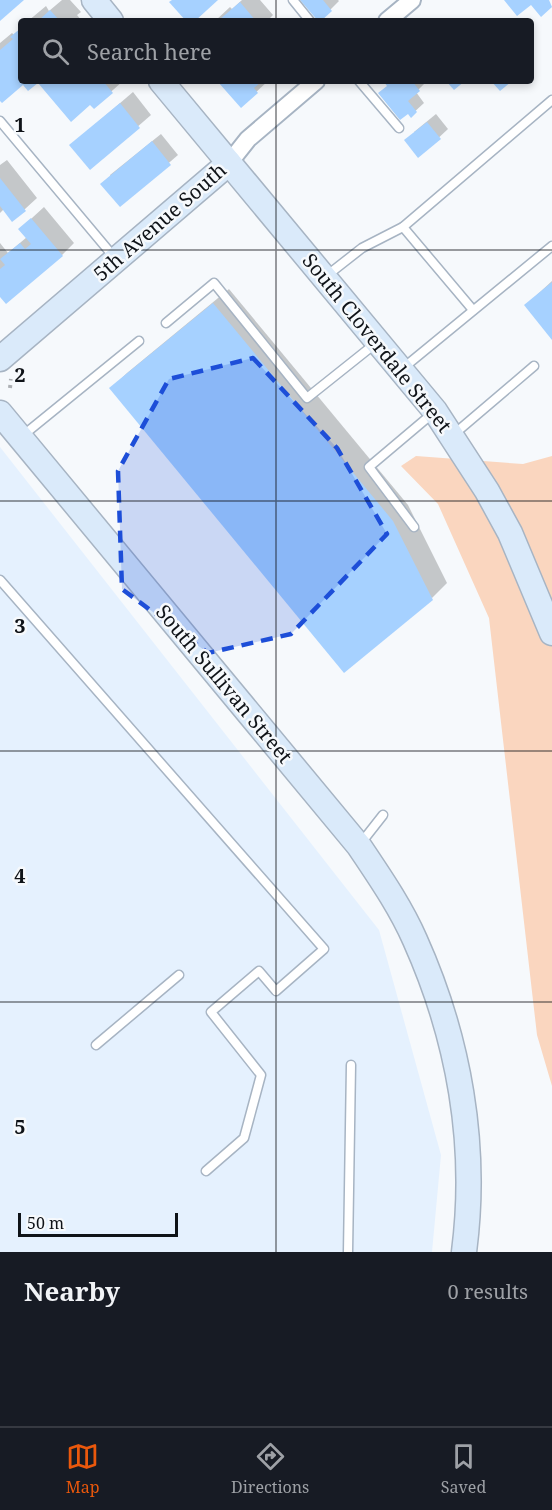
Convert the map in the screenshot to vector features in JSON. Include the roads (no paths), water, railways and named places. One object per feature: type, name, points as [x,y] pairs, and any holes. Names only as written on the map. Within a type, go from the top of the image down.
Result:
[{"type":"street","points":[[94,0],[109,18]]},
{"type":"street","points":[[391,18],[412,0]]},
{"type":"street","name":"South Cloverdale Street","points":[[163,84],[402,369],[452,435],[488,491],[510,533],[552,633]]},
{"type":"street","name":"5th Avenue South","points":[[0,359],[229,164],[248,139],[312,84]]},
{"type":"street","name":"South Sullivan Street","points":[[0,413],[359,846],[393,897],[415,939],[448,1027],[463,1096],[468,1143],[464,1252]]},
{"type":"lane","points":[[292,0],[307,18]]},
{"type":"lane","points":[[362,84],[399,128]]},
{"type":"lane","points":[[325,277],[362,248],[403,227],[552,100]]},
{"type":"lane","points":[[0,121],[116,260]]},
{"type":"lane","points":[[403,227],[473,310]]},
{"type":"lane","points":[[402,369],[552,246]]},
{"type":"lane","points":[[166,323],[214,283],[307,398],[378,341]]},
{"type":"lane","points":[[20,437],[139,341]]},
{"type":"lane","points":[[452,435],[534,366]]},
{"type":"lane","points":[[414,527],[369,467],[435,411]]},
{"type":"lane","points":[[0,580],[324,949],[276,991],[259,971],[212,1012],[261,1074],[243,1138],[206,1171]]},
{"type":"lane","points":[[359,846],[382,814]]},
{"type":"lane","points":[[96,1046],[179,975]]},
{"type":"lane","points":[[348,1252],[351,1065]]}]
